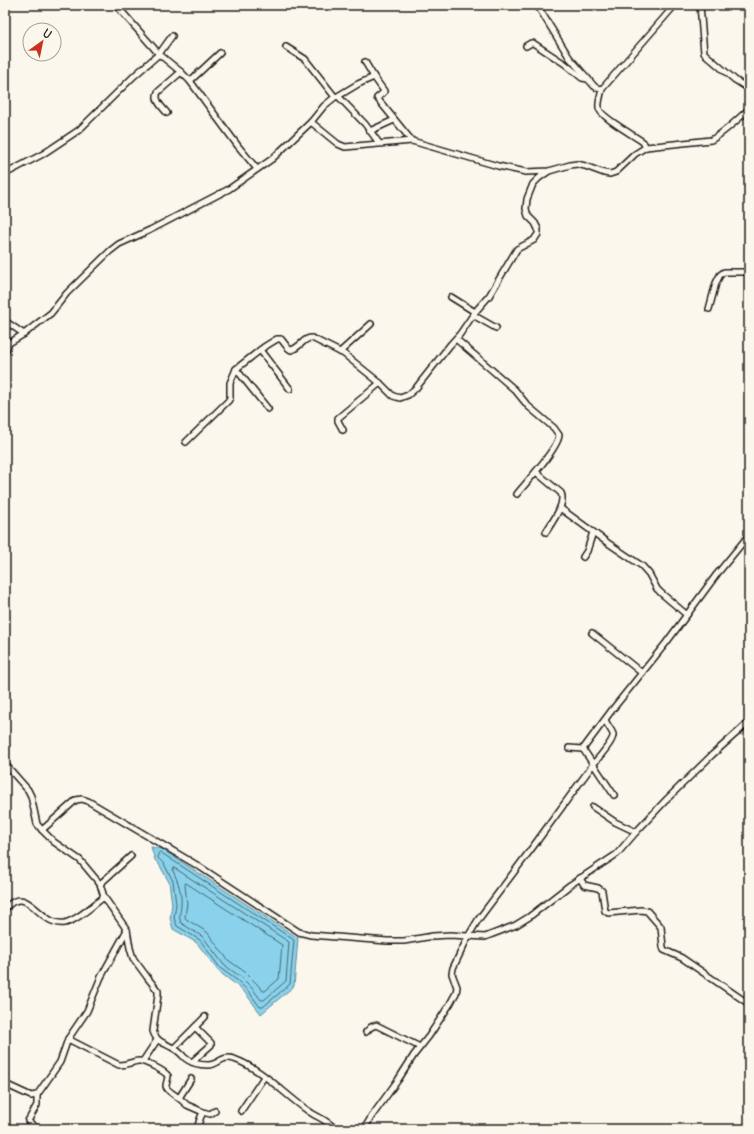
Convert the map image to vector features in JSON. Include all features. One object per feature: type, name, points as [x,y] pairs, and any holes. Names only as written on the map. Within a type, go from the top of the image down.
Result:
[{"type":"street","points":[[116,5],[159,54],[190,81],[257,169]]},
{"type":"street","points":[[537,5],[569,57],[596,87],[602,89]]},
{"type":"street","points":[[646,146],[643,142],[600,112],[599,108],[602,89],[675,5]]},
{"type":"street","points":[[700,5],[704,53],[735,80],[749,89]]},
{"type":"street","points":[[5,174],[44,154],[79,130],[134,76],[159,54],[172,36]]},
{"type":"street","points":[[526,46],[533,43],[565,64],[582,78],[588,79]]},
{"type":"street","points":[[286,47],[305,59],[336,96],[354,112],[379,143]]},
{"type":"street","points":[[190,81],[220,53]]},
{"type":"street","points":[[365,62],[384,91],[377,98],[412,140]]},
{"type":"street","points":[[167,113],[157,99],[156,95],[181,72]]},
{"type":"street","points":[[5,352],[9,343],[24,334],[51,313],[68,293],[119,244],[229,189],[272,159],[311,122],[324,106],[336,96],[374,76]]},
{"type":"street","points":[[186,442],[228,401],[230,398],[230,383],[236,369],[277,339],[281,339],[288,348],[293,350],[310,337],[340,352],[393,396],[397,398],[404,397],[416,388],[489,296],[514,253],[534,240],[538,234],[536,224],[528,216],[526,209],[527,199],[533,184],[539,178],[549,172],[577,164],[604,174],[610,174],[616,172],[646,146],[711,140],[749,109]]},
{"type":"street","points":[[370,131],[394,120]]},
{"type":"street","points":[[311,122],[342,146],[350,147],[412,140],[519,171],[549,172]]},
{"type":"street","points":[[709,309],[720,275],[724,272],[749,272]]},
{"type":"street","points":[[451,296],[474,314],[496,328]]},
{"type":"street","points":[[5,321],[24,334]]},
{"type":"street","points":[[340,352],[371,324]]},
{"type":"street","points":[[456,339],[515,390],[528,406],[559,434],[558,442],[536,472],[517,494]]},
{"type":"street","points":[[260,350],[290,390]]},
{"type":"street","points":[[236,369],[268,409]]},
{"type":"street","points":[[343,430],[338,418],[380,384]]},
{"type":"street","points":[[536,472],[561,493],[563,498],[560,508],[546,532]]},
{"type":"street","points":[[560,508],[642,566],[661,593],[687,615]]},
{"type":"street","points":[[583,557],[587,551],[593,532]]},
{"type":"street","points":[[584,749],[717,574],[749,535]]},
{"type":"street","points":[[592,633],[642,673]]},
{"type":"street","points":[[364,1129],[450,1004],[457,987],[452,976],[456,959],[482,914],[613,738],[605,720]]},
{"type":"street","points":[[42,830],[76,800],[85,800],[200,867],[304,934],[387,941],[404,941],[450,935],[489,936],[529,918],[561,891],[617,854],[676,790],[749,722]]},
{"type":"street","points":[[570,748],[584,749]]},
{"type":"street","points":[[584,749],[614,795]]},
{"type":"street","points":[[5,764],[32,796],[37,824],[54,842],[80,860],[100,884],[104,897],[127,930],[133,958],[158,991],[153,1031],[157,1040],[174,1048],[192,1062],[214,1064],[221,1059],[229,1058],[249,1067],[307,1110],[328,1122],[335,1129]]},
{"type":"street","points":[[593,807],[615,822],[636,832]]},
{"type":"street","points":[[100,884],[131,856]]},
{"type":"street","points":[[580,878],[584,885],[598,888],[602,891],[605,910],[608,913],[641,910],[648,912],[661,927],[664,950],[687,962],[749,1004]]},
{"type":"street","points":[[5,909],[8,905],[22,900],[31,905],[48,920],[58,923],[66,923],[74,919],[104,897]]},
{"type":"street","points":[[38,1129],[28,1121],[37,1105],[37,1095],[60,1062],[68,1039],[87,1011],[101,977],[127,930]]},
{"type":"street","points":[[174,1048],[205,1017]]},
{"type":"street","points":[[366,1032],[373,1025],[376,1025],[420,1047]]},
{"type":"street","points":[[192,1062],[211,1045],[211,1043],[195,1027]]},
{"type":"street","points":[[68,1039],[120,1065],[129,1064],[139,1060],[158,1068],[166,1073],[169,1078],[166,1085],[167,1088],[187,1105],[210,1114],[215,1110]]},
{"type":"street","points":[[143,1061],[157,1040]]},
{"type":"street","points":[[241,1111],[264,1077]]},
{"type":"street","points":[[179,1098],[191,1080]]},
{"type":"street","points":[[5,1084],[31,1096],[37,1095]]},
{"type":"street","points":[[197,1129],[203,1112]]},
{"type":"water","points":[[151,847],[162,849],[298,938],[294,986],[261,1014],[246,994],[218,971],[197,943],[173,929],[170,918],[172,904],[169,882],[155,860]]}]
